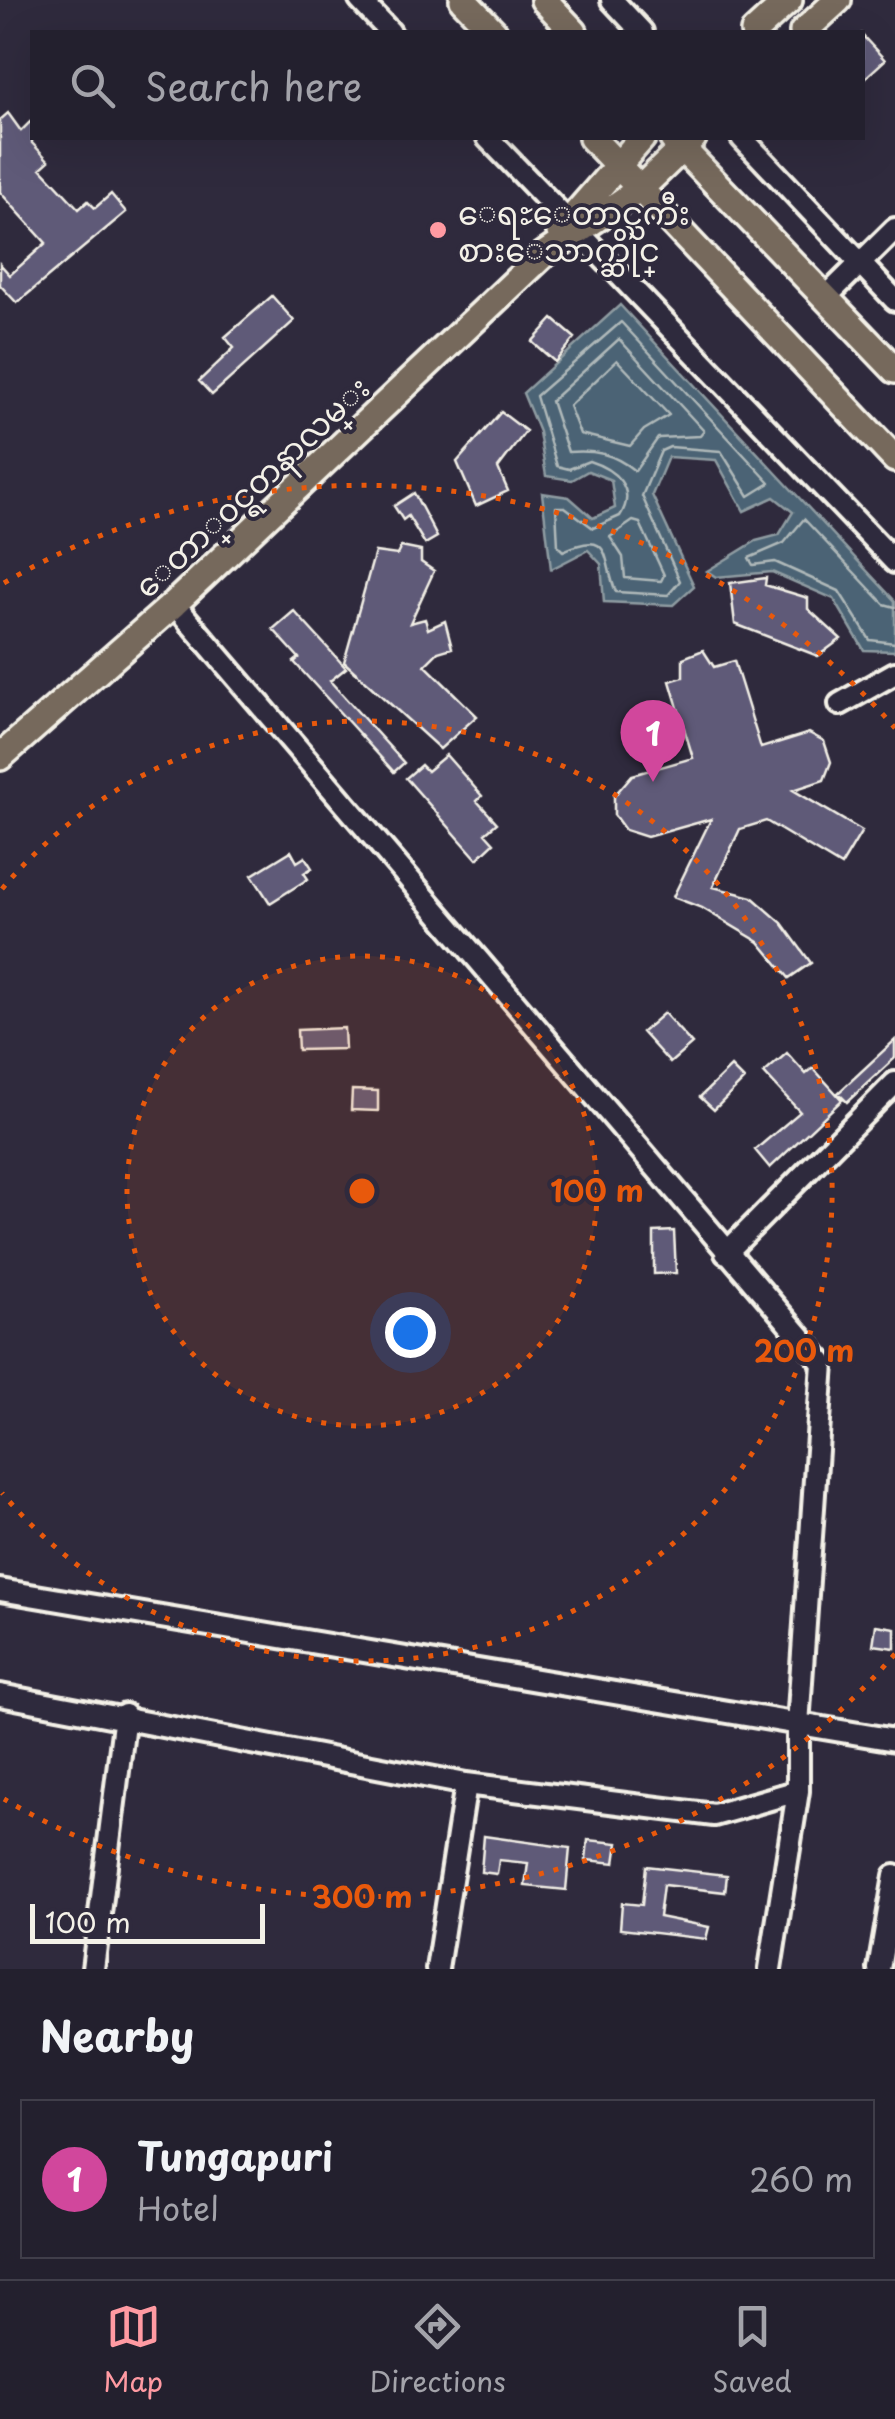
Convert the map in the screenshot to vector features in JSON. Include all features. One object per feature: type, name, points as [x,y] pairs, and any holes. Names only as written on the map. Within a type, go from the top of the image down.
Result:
[{"type":"main road","points":[[464,0],[492,30]]},
{"type":"main road","points":[[544,0],[572,30]]},
{"type":"main road","points":[[756,30],[789,0]]},
{"type":"main road","points":[[805,30],[838,0]]},
{"type":"main road","points":[[594,140],[895,459]]},
{"type":"main road","name":"ေတာ္၀င္ရတနာလမ္း","points":[[0,757],[174,604],[542,256],[572,226],[616,164],[640,140]]},
{"type":"main road","points":[[572,226],[640,189],[682,141],[895,370]]},
{"type":"street","points":[[360,0],[388,30]]},
{"type":"street","points":[[612,0],[640,30]]},
{"type":"street","points":[[490,140],[895,562]]},
{"type":"street","points":[[744,140],[895,300]]},
{"type":"street","points":[[826,297],[895,229]]},
{"type":"street","points":[[174,604],[823,1363],[798,1725],[798,1792],[770,1969]]},
{"type":"street","points":[[840,704],[895,673]]},
{"type":"street","points":[[726,1252],[895,1083]]},
{"type":"street","points":[[0,1590],[895,1740]]},
{"type":"street","points":[[0,1694],[125,1715],[466,1784],[714,1815],[798,1792]]},
{"type":"street","points":[[93,1969],[125,1715]]},
{"type":"street","points":[[437,1969],[466,1784]]},
{"type":"street","points":[[878,1969],[895,1876]]},
{"type":"water","points":[[620,305],[895,601],[895,651],[864,650],[834,599],[772,572],[716,577],[707,571],[756,541],[779,535],[793,512],[774,497],[744,511],[716,460],[668,457],[652,495],[694,586],[673,605],[604,602],[601,564],[588,550],[551,569],[542,493],[569,497],[593,518],[615,508],[611,480],[588,471],[572,480],[546,476],[539,432],[523,393]]},
{"type":"building","points":[[865,38],[885,60],[865,78]]},
{"type":"building","points":[[8,113],[21,131],[30,122],[30,140],[49,161],[41,168],[79,209],[88,201],[95,208],[111,194],[126,212],[17,303],[0,285],[0,264],[10,275],[46,243],[0,192],[0,120]]},
{"type":"building","points":[[272,296],[294,321],[212,395],[199,381],[234,348],[225,337]]},
{"type":"building","points":[[553,319],[575,338],[555,362],[532,342]]},
{"type":"building","points":[[501,412],[526,431],[498,468],[508,491],[476,506],[457,462]]},
{"type":"building","points":[[414,493],[437,537],[425,544],[408,516],[403,520],[394,506]]},
{"type":"building","points":[[401,547],[421,551],[421,562],[434,571],[410,623],[425,619],[428,629],[445,621],[452,648],[438,652],[425,665],[477,716],[440,749],[344,662],[375,552],[397,555]]},
{"type":"building","points":[[766,578],[765,585],[808,598],[808,609],[841,639],[818,656],[735,624],[730,583]]},
{"type":"building","points":[[294,611],[346,668],[330,681],[404,763],[394,772],[294,662],[299,658],[273,629]]},
{"type":"building","points":[[703,650],[714,667],[734,661],[761,748],[809,733],[824,741],[831,762],[824,780],[793,790],[862,831],[841,866],[766,821],[740,829],[713,887],[752,897],[782,923],[811,963],[789,978],[759,942],[702,908],[673,897],[711,819],[647,837],[625,830],[614,815],[614,796],[632,775],[693,758],[670,681],[683,677],[683,658]]},
{"type":"building","points":[[446,755],[482,796],[477,801],[497,823],[485,833],[494,843],[477,859],[406,778],[421,765],[427,771]]},
{"type":"building","points":[[291,851],[297,862],[305,857],[312,868],[304,873],[308,879],[270,903],[252,875]]},
{"type":"building","points":[[664,1013],[692,1044],[670,1063],[642,1032]]},
{"type":"building","points":[[344,1028],[345,1049],[298,1050],[297,1030]]},
{"type":"building","points":[[895,1040],[895,1058],[847,1102],[838,1093]]},
{"type":"building","points":[[787,1053],[806,1074],[813,1068],[842,1100],[770,1168],[755,1150],[800,1112],[764,1073]]},
{"type":"building","points":[[731,1067],[744,1080],[714,1110],[700,1097]]},
{"type":"building","points":[[352,1090],[378,1091],[378,1111],[351,1110]]},
{"type":"building","points":[[674,1231],[676,1273],[654,1274],[654,1232]]},
{"type":"building","points":[[876,1625],[895,1628],[895,1648],[873,1645]]},
{"type":"building","points":[[484,1836],[570,1848],[566,1890],[525,1886],[528,1863],[499,1860],[497,1874],[481,1872]]},
{"type":"building","points":[[588,1840],[618,1843],[615,1863],[586,1860]]},
{"type":"building","points":[[646,1866],[727,1875],[725,1892],[663,1885],[659,1917],[709,1927],[706,1939],[620,1929],[622,1903],[642,1905]]},
{"type":"place","name":"ေရႊေတာင္ႀကီး စားေသာက္ဆိုင္","points":[[438,230]]},
{"type":"place","name":"Tungapuri","points":[[653,782]]}]
